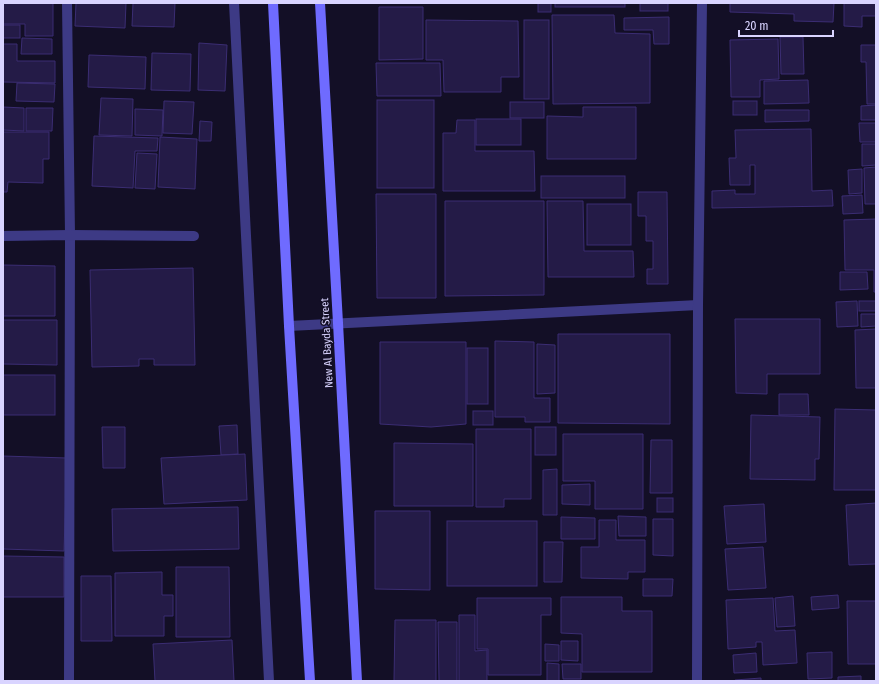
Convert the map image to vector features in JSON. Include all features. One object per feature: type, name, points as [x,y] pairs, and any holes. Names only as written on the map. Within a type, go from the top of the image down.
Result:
[{"type":"street","points":[[67,3],[70,235],[69,681]]},
{"type":"street","points":[[234,3],[269,681]]},
{"type":"street","points":[[273,3],[289,326],[310,681]]},
{"type":"street","name":"New Al Bayda Street","points":[[320,3],[357,681]]},
{"type":"street","points":[[697,681],[698,305],[702,3]]},
{"type":"street","points":[[3,236],[194,236]]},
{"type":"street","points":[[289,326],[698,305]]},
{"type":"building","points":[[3,3],[53,3],[53,36],[25,36],[25,24],[3,24]]},
{"type":"building","points":[[76,3],[126,3],[125,28],[75,26]]},
{"type":"building","points":[[133,3],[175,3],[174,27],[132,26]]},
{"type":"building","points":[[538,3],[551,3],[551,12],[538,12]]},
{"type":"building","points":[[555,3],[625,3],[625,7],[555,7]]},
{"type":"building","points":[[640,3],[668,3],[668,11],[640,11]]},
{"type":"building","points":[[730,3],[834,3],[833,22],[794,21],[794,14],[730,12]]},
{"type":"building","points":[[844,3],[876,3],[876,16],[862,16],[862,27],[844,26]]},
{"type":"building","points":[[379,7],[423,7],[423,59],[379,60]]},
{"type":"building","points":[[552,15],[614,15],[615,33],[650,34],[650,103],[553,104]]},
{"type":"building","points":[[669,17],[669,44],[654,44],[653,30],[624,30],[624,18]]},
{"type":"building","points":[[426,20],[518,21],[519,77],[501,77],[501,92],[444,92],[443,60],[426,60]]},
{"type":"building","points":[[524,20],[549,20],[549,99],[524,99]]},
{"type":"building","points":[[3,25],[20,25],[20,38],[3,38]]},
{"type":"building","points":[[780,37],[803,37],[804,74],[781,74]]},
{"type":"building","points":[[22,38],[52,39],[52,54],[21,54]]},
{"type":"building","points":[[778,39],[779,79],[760,80],[760,97],[731,97],[730,40]]},
{"type":"building","points":[[199,43],[227,45],[225,91],[198,90]]},
{"type":"building","points":[[3,44],[17,44],[17,61],[55,61],[55,83],[3,82]]},
{"type":"building","points":[[861,45],[876,45],[876,104],[867,104],[866,62],[861,62]]},
{"type":"building","points":[[152,53],[191,54],[190,91],[151,90]]},
{"type":"building","points":[[89,55],[146,57],[145,89],[88,87]]},
{"type":"building","points":[[376,63],[440,63],[441,96],[377,96]]},
{"type":"building","points":[[808,80],[809,103],[764,104],[764,81]]},
{"type":"building","points":[[17,83],[55,84],[54,102],[16,101]]},
{"type":"building","points":[[101,98],[133,99],[132,136],[99,135]]},
{"type":"building","points":[[377,100],[434,100],[434,188],[377,188]]},
{"type":"building","points":[[164,101],[194,102],[192,134],[163,133]]},
{"type":"building","points":[[733,101],[757,101],[757,115],[733,115]]},
{"type":"building","points":[[510,102],[544,102],[544,118],[510,118]]},
{"type":"building","points":[[876,105],[876,120],[861,120],[861,106]]},
{"type":"building","points":[[3,107],[24,108],[24,131],[3,130]]},
{"type":"building","points":[[583,107],[636,107],[636,159],[547,159],[547,116],[583,117]]},
{"type":"building","points":[[26,108],[53,108],[52,131],[26,131]]},
{"type":"building","points":[[135,109],[163,110],[162,136],[135,135]]},
{"type":"building","points":[[765,110],[809,110],[809,121],[765,122]]},
{"type":"building","points":[[476,119],[521,119],[521,145],[476,145]]},
{"type":"building","points":[[457,120],[475,120],[475,151],[534,151],[535,191],[443,191],[443,133],[456,133]]},
{"type":"building","points":[[200,121],[212,122],[211,141],[199,141]]},
{"type":"building","points":[[859,123],[876,123],[876,142],[860,142]]},
{"type":"building","points":[[811,129],[812,191],[832,190],[833,206],[712,208],[712,191],[735,190],[735,194],[755,194],[755,165],[750,165],[750,185],[730,185],[729,158],[736,158],[735,130]]},
{"type":"building","points":[[3,132],[49,132],[49,159],[43,159],[43,183],[8,182],[7,192],[3,192]]},
{"type":"building","points":[[94,136],[158,138],[157,151],[135,151],[133,188],[92,186]]},
{"type":"building","points":[[160,137],[197,139],[195,189],[158,187]]},
{"type":"building","points":[[862,144],[876,144],[876,165],[862,166]]},
{"type":"building","points":[[137,153],[157,154],[155,189],[135,188]]},
{"type":"building","points":[[876,167],[876,204],[865,204],[864,168]]},
{"type":"building","points":[[862,169],[862,193],[849,194],[848,170]]},
{"type":"building","points":[[541,176],[625,176],[625,198],[541,198]]},
{"type":"building","points":[[638,192],[667,192],[668,284],[647,284],[647,269],[653,269],[653,241],[646,241],[646,216],[638,216]]},
{"type":"building","points":[[376,194],[436,194],[436,298],[377,298]]},
{"type":"building","points":[[862,195],[863,213],[843,214],[842,196]]},
{"type":"building","points":[[445,201],[544,201],[544,295],[445,296]]},
{"type":"building","points":[[547,201],[583,201],[584,251],[633,251],[634,277],[548,277]]},
{"type":"building","points":[[587,204],[631,204],[631,245],[587,245]]},
{"type":"building","points":[[876,219],[876,292],[874,292],[874,270],[845,270],[844,220]]},
{"type":"building","points":[[3,265],[55,266],[55,316],[3,316]]},
{"type":"building","points":[[193,268],[195,365],[154,365],[154,359],[139,359],[139,366],[92,367],[90,270]]},
{"type":"building","points":[[840,272],[867,272],[868,289],[840,290]]},
{"type":"building","points":[[857,301],[858,326],[837,327],[836,302]]},
{"type":"building","points":[[859,301],[876,301],[876,311],[859,311]]},
{"type":"building","points":[[861,314],[876,314],[876,326],[861,327]]},
{"type":"building","points":[[735,319],[820,319],[820,374],[767,374],[767,394],[736,393]]},
{"type":"building","points":[[3,320],[57,320],[57,365],[3,364]]},
{"type":"building","points":[[876,329],[876,388],[856,388],[855,330]]},
{"type":"building","points":[[558,334],[670,334],[670,424],[558,423]]},
{"type":"building","points":[[495,341],[534,342],[534,398],[550,398],[550,422],[525,422],[525,417],[495,417]]},
{"type":"building","points":[[380,342],[466,342],[466,424],[431,427],[380,424]]},
{"type":"building","points":[[537,344],[555,345],[555,393],[537,394]]},
{"type":"building","points":[[467,348],[488,348],[488,404],[467,404]]},
{"type":"building","points":[[3,375],[55,375],[55,415],[3,415]]},
{"type":"building","points":[[779,394],[808,394],[809,415],[779,415]]},
{"type":"building","points":[[835,409],[876,410],[876,490],[834,490]]},
{"type":"building","points":[[473,411],[493,411],[493,425],[473,425]]},
{"type":"building","points":[[751,415],[820,417],[819,459],[815,459],[815,480],[750,479]]},
{"type":"building","points":[[237,425],[238,454],[221,455],[219,426]]},
{"type":"building","points":[[102,427],[125,427],[125,468],[103,468]]},
{"type":"building","points":[[535,427],[556,427],[556,455],[535,455]]},
{"type":"building","points":[[476,429],[531,429],[531,499],[504,499],[504,507],[476,507]]},
{"type":"building","points":[[563,434],[643,434],[643,509],[595,509],[595,481],[563,481]]},
{"type":"building","points":[[651,440],[672,440],[672,493],[650,493]]},
{"type":"building","points":[[394,443],[473,444],[473,506],[394,506]]},
{"type":"building","points":[[245,454],[247,500],[164,504],[161,458]]},
{"type":"building","points":[[3,456],[67,458],[64,551],[3,549]]},
{"type":"building","points":[[557,469],[557,515],[543,515],[543,470]]},
{"type":"building","points":[[590,484],[590,505],[562,504],[562,485]]},
{"type":"building","points":[[657,498],[673,498],[673,512],[657,512]]},
{"type":"building","points":[[876,503],[876,564],[849,565],[846,505]]},
{"type":"building","points":[[764,504],[766,542],[727,544],[724,506]]},
{"type":"building","points":[[238,507],[239,549],[113,551],[112,509]]},
{"type":"building","points":[[375,511],[430,511],[430,590],[375,589]]},
{"type":"building","points":[[618,516],[646,517],[646,536],[619,536]]},
{"type":"building","points":[[561,517],[595,518],[595,539],[561,539]]},
{"type":"building","points":[[653,519],[673,519],[673,556],[653,555]]},
{"type":"building","points":[[599,520],[616,520],[616,540],[645,540],[645,572],[628,572],[628,579],[581,578],[581,547],[599,547]]},
{"type":"building","points":[[447,521],[537,521],[537,586],[447,586]]},
{"type":"building","points":[[544,542],[563,542],[562,582],[544,582]]},
{"type":"building","points":[[763,547],[766,588],[728,590],[725,549]]},
{"type":"building","points":[[3,556],[64,557],[64,597],[3,597]]},
{"type":"building","points":[[176,567],[229,567],[230,637],[176,637]]},
{"type":"building","points":[[162,572],[162,595],[173,595],[173,616],[164,616],[164,636],[115,636],[115,573]]},
{"type":"building","points":[[81,576],[111,576],[112,641],[81,641]]},
{"type":"building","points":[[643,579],[673,579],[672,596],[643,596]]},
{"type":"building","points":[[838,595],[839,608],[812,610],[811,597]]},
{"type":"building","points":[[793,596],[795,626],[777,627],[775,598]]},
{"type":"building","points":[[561,597],[622,597],[622,611],[652,611],[652,672],[582,672],[582,634],[561,633]]},
{"type":"building","points":[[477,598],[551,598],[551,615],[541,615],[541,675],[488,675],[488,649],[477,649]]},
{"type":"building","points":[[773,598],[775,631],[795,630],[797,663],[763,665],[762,642],[756,642],[756,647],[728,649],[726,600]]},
{"type":"building","points":[[847,601],[876,601],[876,664],[848,664]]},
{"type":"building","points":[[459,615],[475,615],[475,651],[487,650],[487,681],[459,681]]},
{"type":"building","points":[[395,620],[436,620],[436,681],[394,681]]},
{"type":"building","points":[[438,622],[457,622],[457,681],[439,681]]},
{"type":"building","points":[[232,640],[234,681],[155,681],[153,644]]},
{"type":"building","points":[[561,641],[578,641],[578,661],[561,660]]},
{"type":"building","points":[[545,644],[559,645],[559,661],[545,661]]},
{"type":"building","points":[[832,652],[832,678],[808,679],[807,653]]},
{"type":"building","points":[[756,653],[757,672],[734,673],[733,655]]},
{"type":"building","points":[[547,663],[559,664],[559,681],[547,681]]},
{"type":"building","points":[[562,664],[581,664],[581,679],[563,679]]},
{"type":"building","points":[[861,676],[861,681],[838,681],[838,677]]},
{"type":"building","points":[[761,678],[761,681],[735,681],[735,680]]}]
